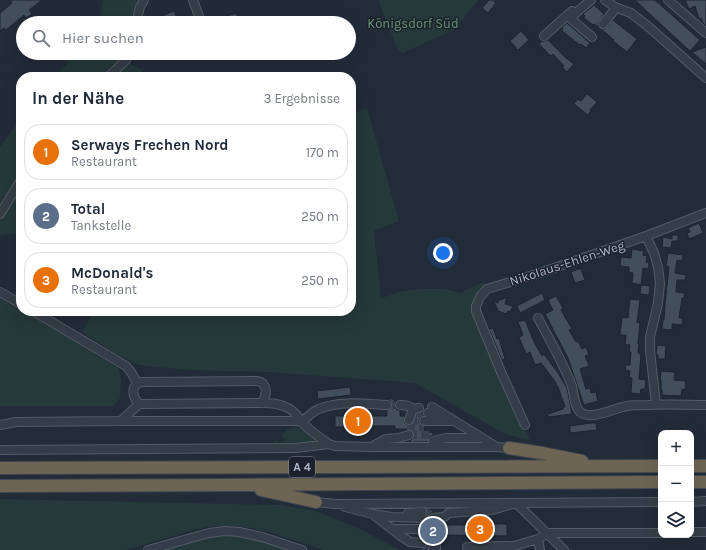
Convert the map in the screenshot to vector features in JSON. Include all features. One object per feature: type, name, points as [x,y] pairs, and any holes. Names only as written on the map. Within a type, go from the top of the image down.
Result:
[{"type":"highway","points":[[509,448],[542,453],[604,466]]},
{"type":"highway","name":"A 4","points":[[0,468],[658,466]]},
{"type":"highway","points":[[694,466],[706,466]]},
{"type":"highway","name":"A 4","points":[[0,486],[658,482]]},
{"type":"highway","points":[[694,482],[706,482]]},
{"type":"highway","points":[[236,485],[316,502]]},
{"type":"street","points":[[138,16],[144,0]]},
{"type":"street","points":[[193,0],[199,16]]},
{"type":"street","points":[[544,36],[584,0]]},
{"type":"street","points":[[591,0],[570,18],[592,37]]},
{"type":"street","points":[[605,0],[616,8],[630,13],[650,28],[706,78]]},
{"type":"street","points":[[669,0],[706,33]]},
{"type":"street","points":[[603,24],[616,8]]},
{"type":"street","points":[[113,72],[126,60]]},
{"type":"street","points":[[0,214],[16,188]]},
{"type":"street","name":"Nikolaus-Ehlen-Weg","points":[[525,425],[476,311],[476,306],[480,297],[487,288],[540,273],[646,236],[706,213]]},
{"type":"street","points":[[646,236],[654,253],[660,283],[658,303],[650,337],[650,351],[656,404]]},
{"type":"street","points":[[0,292],[16,301]]},
{"type":"street","points":[[41,316],[126,366],[137,383]]},
{"type":"street","points":[[538,318],[572,386],[576,406],[580,412],[591,415],[605,413],[628,406],[656,404],[706,405]]},
{"type":"street","points":[[139,404],[136,401],[133,392],[137,383],[142,382],[257,381],[264,385],[266,390],[266,395],[261,403]]},
{"type":"street","points":[[302,422],[312,412],[320,408],[333,405],[347,403],[387,405]]},
{"type":"street","points":[[122,421],[139,404],[277,404],[286,406],[295,412],[302,422],[321,439],[335,446],[496,446],[509,448]]},
{"type":"street","points":[[400,405],[411,406],[413,413]]},
{"type":"street","points":[[430,410],[442,413],[496,446]]},
{"type":"street","points":[[424,424],[439,421],[455,422]]},
{"type":"street","points":[[0,425],[16,422],[302,422]]},
{"type":"street","points":[[371,447],[386,439],[399,438],[408,435]]},
{"type":"street","points":[[433,438],[482,438]]},
{"type":"street","points":[[0,450],[296,448],[330,444]]},
{"type":"street","points":[[694,502],[706,501]]},
{"type":"street","points":[[316,502],[335,504],[658,502]]},
{"type":"street","points":[[437,529],[516,503]]},
{"type":"street","points":[[516,503],[564,550]]},
{"type":"street","points":[[335,504],[373,514],[392,517],[408,522],[422,530]]},
{"type":"street","points":[[373,514],[410,542],[422,530]]},
{"type":"street","points":[[392,529],[422,530]]},
{"type":"street","points":[[401,536],[422,530]]},
{"type":"street","points":[[148,550],[209,533],[225,531],[239,532],[262,537],[302,550]]},
{"type":"street","points":[[694,532],[706,532]]},
{"type":"street","points":[[467,546],[514,546],[538,539],[548,533],[658,533]]},
{"type":"street","points":[[538,539],[540,550]]},
{"type":"green space","points":[[103,0],[136,0],[137,6],[134,16],[100,16]]},
{"type":"green space","name":"Königsdorf Süd","points":[[378,0],[479,0],[453,30],[403,53],[398,51]]},
{"type":"green space","points":[[70,60],[119,60],[104,72],[59,72]]},
{"type":"green space","points":[[129,63],[142,70],[141,72],[117,72]]},
{"type":"green space","points":[[367,108],[399,221],[374,231],[381,298],[403,291],[422,289],[445,289],[460,293],[484,282],[487,289],[475,310],[492,355],[530,441],[503,433],[415,383],[267,372],[187,370],[139,365],[116,354],[82,332],[91,316],[356,316],[356,112]]},
{"type":"green space","points":[[16,125],[16,179],[0,203],[0,147]]},
{"type":"green space","points":[[16,193],[16,233],[0,235],[0,217]]},
{"type":"green space","points":[[0,298],[16,307],[16,316],[32,316],[78,342],[119,368],[121,379],[120,398],[113,406],[0,406]]},
{"type":"green space","points":[[295,427],[303,428],[317,440],[300,445],[272,444],[276,440],[280,444],[285,440],[281,435],[287,430]]},
{"type":"green space","points":[[0,499],[282,505],[316,511],[358,528],[400,550],[324,550],[269,532],[245,527],[224,526],[193,530],[127,550],[0,550]]},
{"type":"green space","points":[[224,535],[250,538],[291,550],[158,550]]},
{"type":"building","points":[[10,0],[42,0],[29,10],[32,14],[29,16],[16,16],[16,22],[6,30],[4,28],[0,31],[0,13],[12,3]]},
{"type":"building","points":[[489,0],[496,3],[488,13],[482,8]]},
{"type":"building","points":[[635,0],[655,0],[700,40],[690,51]]},
{"type":"building","points":[[685,0],[706,0],[706,26],[701,18],[699,19],[695,6],[689,9]]},
{"type":"building","points":[[594,5],[604,14],[598,23],[599,27],[594,24],[593,25],[583,17],[585,16],[583,14]]},
{"type":"building","points":[[174,11],[176,16],[162,16]]},
{"type":"building","points":[[236,13],[237,16],[228,16]]},
{"type":"building","points":[[613,20],[637,39],[627,52],[601,29],[605,29]]},
{"type":"building","points":[[567,23],[590,43],[586,48],[562,31],[562,27]]},
{"type":"building","points":[[521,31],[529,40],[518,50],[510,41]]},
{"type":"building","points":[[548,40],[574,64],[567,72],[562,67],[564,66],[553,54],[551,56],[539,44],[542,41]]},
{"type":"building","points":[[706,47],[706,64],[692,52]]},
{"type":"building","points":[[587,94],[597,102],[590,110],[591,111],[588,115],[574,104],[578,99],[581,101]]},
{"type":"building","points":[[699,223],[703,233],[689,239],[687,233],[690,232],[688,228]]},
{"type":"building","points":[[672,235],[678,235],[678,241],[672,241],[671,248],[662,247],[663,237],[672,239]]},
{"type":"building","points":[[632,249],[644,251],[643,255],[647,256],[646,262],[649,263],[648,269],[643,268],[641,285],[632,283],[633,273],[629,272],[629,267],[620,266],[621,257],[631,258]]},
{"type":"building","points":[[668,253],[683,255],[682,261],[677,260],[675,273],[686,275],[685,280],[677,280],[676,292],[685,293],[684,298],[682,298],[679,318],[683,318],[682,325],[672,324],[672,330],[662,329],[669,267],[666,266]]},
{"type":"building","points":[[581,269],[585,280],[575,283],[571,272]]},
{"type":"building","points":[[641,285],[650,286],[649,295],[640,294]]},
{"type":"building","points":[[542,293],[545,300],[520,313],[517,306]]},
{"type":"building","points":[[556,296],[563,308],[561,310],[572,329],[569,330],[576,342],[578,341],[582,349],[586,347],[589,355],[585,356],[589,366],[580,369],[586,389],[590,388],[591,393],[596,392],[598,401],[584,405],[568,358],[545,314],[553,310],[548,300]]},
{"type":"building","points":[[507,297],[505,304],[513,306],[510,312],[508,311],[506,314],[498,311],[494,301],[498,303],[498,301]]},
{"type":"building","points":[[630,299],[640,300],[637,322],[640,323],[638,344],[638,353],[641,354],[639,379],[646,380],[645,389],[641,389],[640,394],[631,393],[632,378],[629,378],[630,371],[625,370],[626,365],[630,365],[630,345],[625,344],[626,335],[620,335],[622,317],[628,318]]},
{"type":"building","points":[[525,320],[535,344],[542,356],[544,354],[567,388],[572,414],[548,417],[548,414],[565,407],[554,380],[541,363],[535,365],[530,352],[526,354],[519,337],[523,335],[518,322]]},
{"type":"building","points":[[493,328],[497,339],[499,338],[505,359],[502,360],[489,329]]},
{"type":"building","points":[[657,345],[666,346],[665,359],[658,359],[658,355],[656,354]]},
{"type":"building","points":[[661,371],[675,372],[674,380],[686,381],[685,390],[682,389],[681,396],[662,395],[660,380]]},
{"type":"building","points":[[350,387],[351,395],[318,399],[317,391]]},
{"type":"building","points":[[387,399],[394,399],[394,402],[396,402],[395,407],[397,410],[400,410],[400,416],[405,416],[404,421],[407,425],[412,424],[417,414],[423,412],[423,416],[419,419],[419,423],[421,426],[424,426],[424,433],[433,432],[433,435],[429,437],[428,442],[410,442],[413,438],[413,431],[409,429],[395,429],[395,426],[370,426],[370,430],[346,430],[346,427],[335,427],[335,416],[387,416],[387,410],[391,408],[392,405]]},
{"type":"building","points":[[596,423],[597,430],[570,433],[570,426]]},
{"type":"building","points":[[427,510],[433,510],[428,518],[429,521],[433,523],[433,527],[428,543],[428,550],[422,550],[422,548],[427,544],[427,541],[422,537],[422,534],[425,534],[427,526],[422,524],[427,521]]},
{"type":"building","points":[[507,524],[507,536],[445,535],[445,525]]},
{"type":"tunnel","points":[[387,405],[400,405]]},
{"type":"tunnel","points":[[414,413],[428,413]]},
{"type":"tunnel","points":[[409,421],[424,421]]},
{"type":"tunnel","points":[[407,427],[424,427]]},
{"type":"tunnel","points":[[409,435],[433,435]]},
{"type":"tunnel","points":[[422,512],[433,512]]},
{"type":"tunnel","points":[[422,523],[433,523]]},
{"type":"tunnel","points":[[422,529],[436,530]]},
{"type":"tunnel","points":[[422,537],[433,537]]},
{"type":"tunnel","points":[[422,549],[433,549]]},
{"type":"place","name":"Serways Frechen Nord","points":[[358,421]]},
{"type":"place","name":"McDonald's","points":[[480,529]]},
{"type":"place","name":"Total","points":[[433,531]]}]
